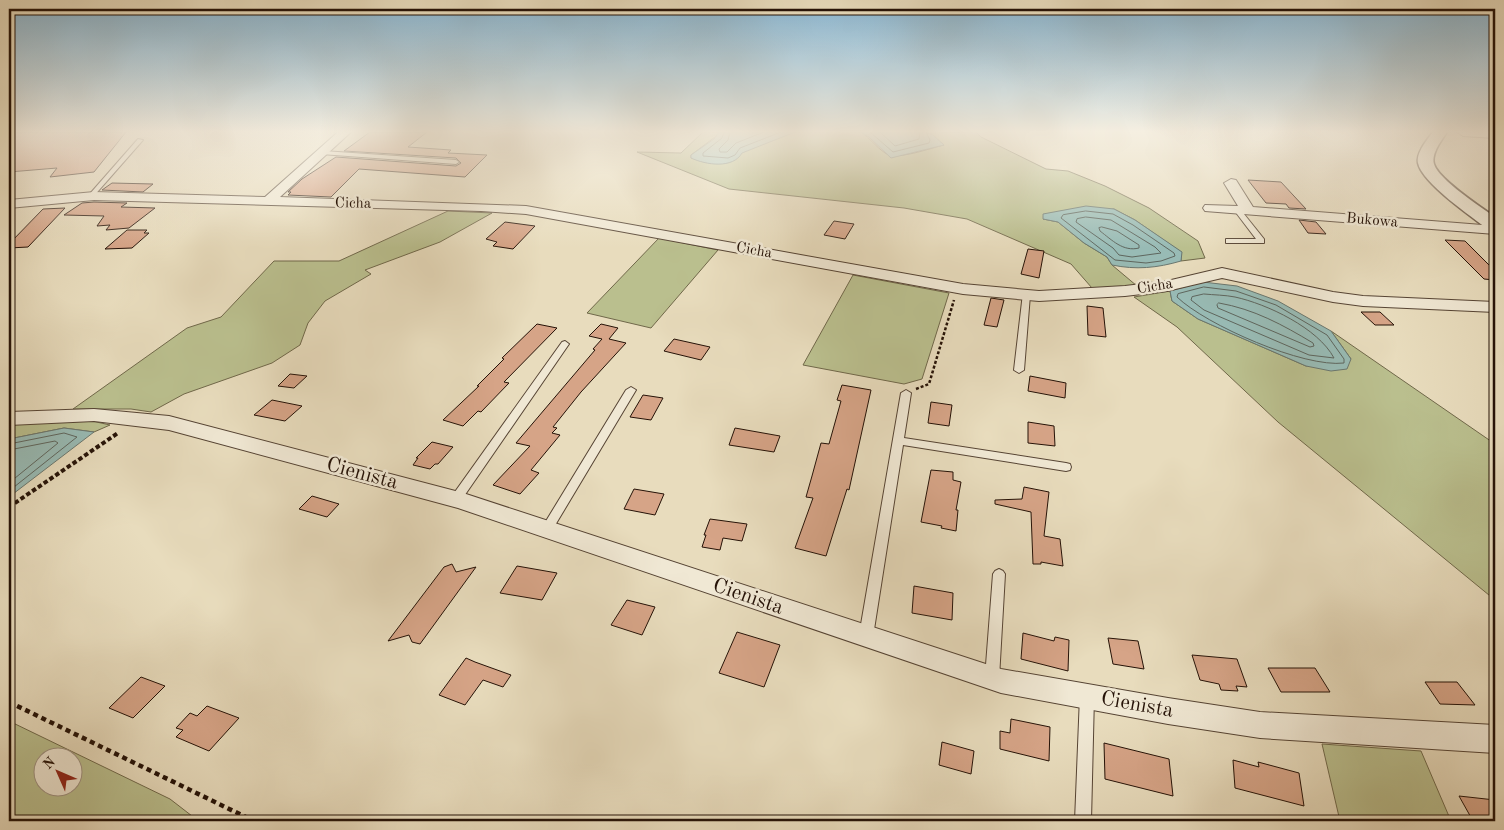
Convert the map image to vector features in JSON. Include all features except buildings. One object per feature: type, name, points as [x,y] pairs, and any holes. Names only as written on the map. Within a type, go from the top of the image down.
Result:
[{"type":"street","points":[[268,202],[302,171]]},
{"type":"street","points":[[1430,171],[1440,182],[1495,226]]},
{"type":"street","points":[[1231,183],[1243,210]]},
{"type":"street","name":"Cicha","points":[[9,204],[90,197],[481,207],[526,210],[958,288],[1026,295],[1039,296],[1125,291],[1167,286],[1222,273],[1333,297],[1495,307]]},
{"type":"street","name":"Bukowa","points":[[1210,208],[1495,230]]},
{"type":"street","name":"Cienista","points":[[9,419],[94,416],[169,423],[456,499],[992,678],[1260,725],[1495,739]]},
{"type":"lane","points":[[90,197],[113,171]]},
{"type":"lane","points":[[1229,241],[1261,241],[1243,210]]},
{"type":"lane","points":[[1019,370],[1026,295]]},
{"type":"lane","points":[[456,499],[565,344]]},
{"type":"lane","points":[[547,529],[632,390]]},
{"type":"lane","points":[[866,636],[906,393]]},
{"type":"lane","points":[[898,441],[1066,467]]},
{"type":"lane","points":[[992,678],[999,574]]},
{"type":"lane","points":[[1082,821],[1087,696]]},
{"type":"path","points":[[906,393],[929,384],[958,288]]},
{"type":"path","points":[[9,507],[55,474],[138,420]]},
{"type":"path","points":[[9,702],[254,821]]},
{"type":"green space","points":[[684,171],[1068,171],[1105,186],[1149,208],[1198,241],[1205,258],[1181,261],[1181,252],[1135,220],[1114,209],[1043,219],[1058,222],[1084,243],[1107,257],[1112,265],[1137,286],[1092,288],[1071,264],[967,219],[904,208],[729,189]]},
{"type":"green space","points":[[448,211],[492,213],[440,242],[365,270],[371,274],[325,301],[308,323],[300,345],[272,363],[184,394],[151,412],[131,409],[73,409],[187,328],[221,317],[274,261],[339,261]]},
{"type":"green space","points":[[659,238],[718,250],[651,328],[587,313]]},
{"type":"green space","points":[[853,275],[949,293],[922,379],[904,384],[803,365]]},
{"type":"green space","points":[[1170,291],[1172,301],[1198,319],[1306,366],[1351,359],[1331,331],[1495,444],[1495,600],[1278,422],[1177,327],[1134,297]]},
{"type":"green space","points":[[92,421],[110,425],[94,432],[64,428],[9,439],[9,424]]},
{"type":"green space","points":[[9,721],[65,748],[32,748],[32,798],[82,798],[82,756],[170,799],[192,816],[202,821],[9,821]]},
{"type":"green space","points":[[1322,744],[1421,751],[1451,821],[1340,821]]},
{"type":"water","points":[[1086,206],[1114,209],[1135,220],[1182,252],[1181,261],[1146,268],[1112,265],[1107,257],[1084,243],[1058,222],[1043,219],[1043,214]]},
{"type":"water","points":[[1203,282],[1237,286],[1278,301],[1331,331],[1351,359],[1347,369],[1331,371],[1306,366],[1198,319],[1172,301],[1170,291]]},
{"type":"water","points":[[64,428],[94,432],[9,497],[9,439]]}]
